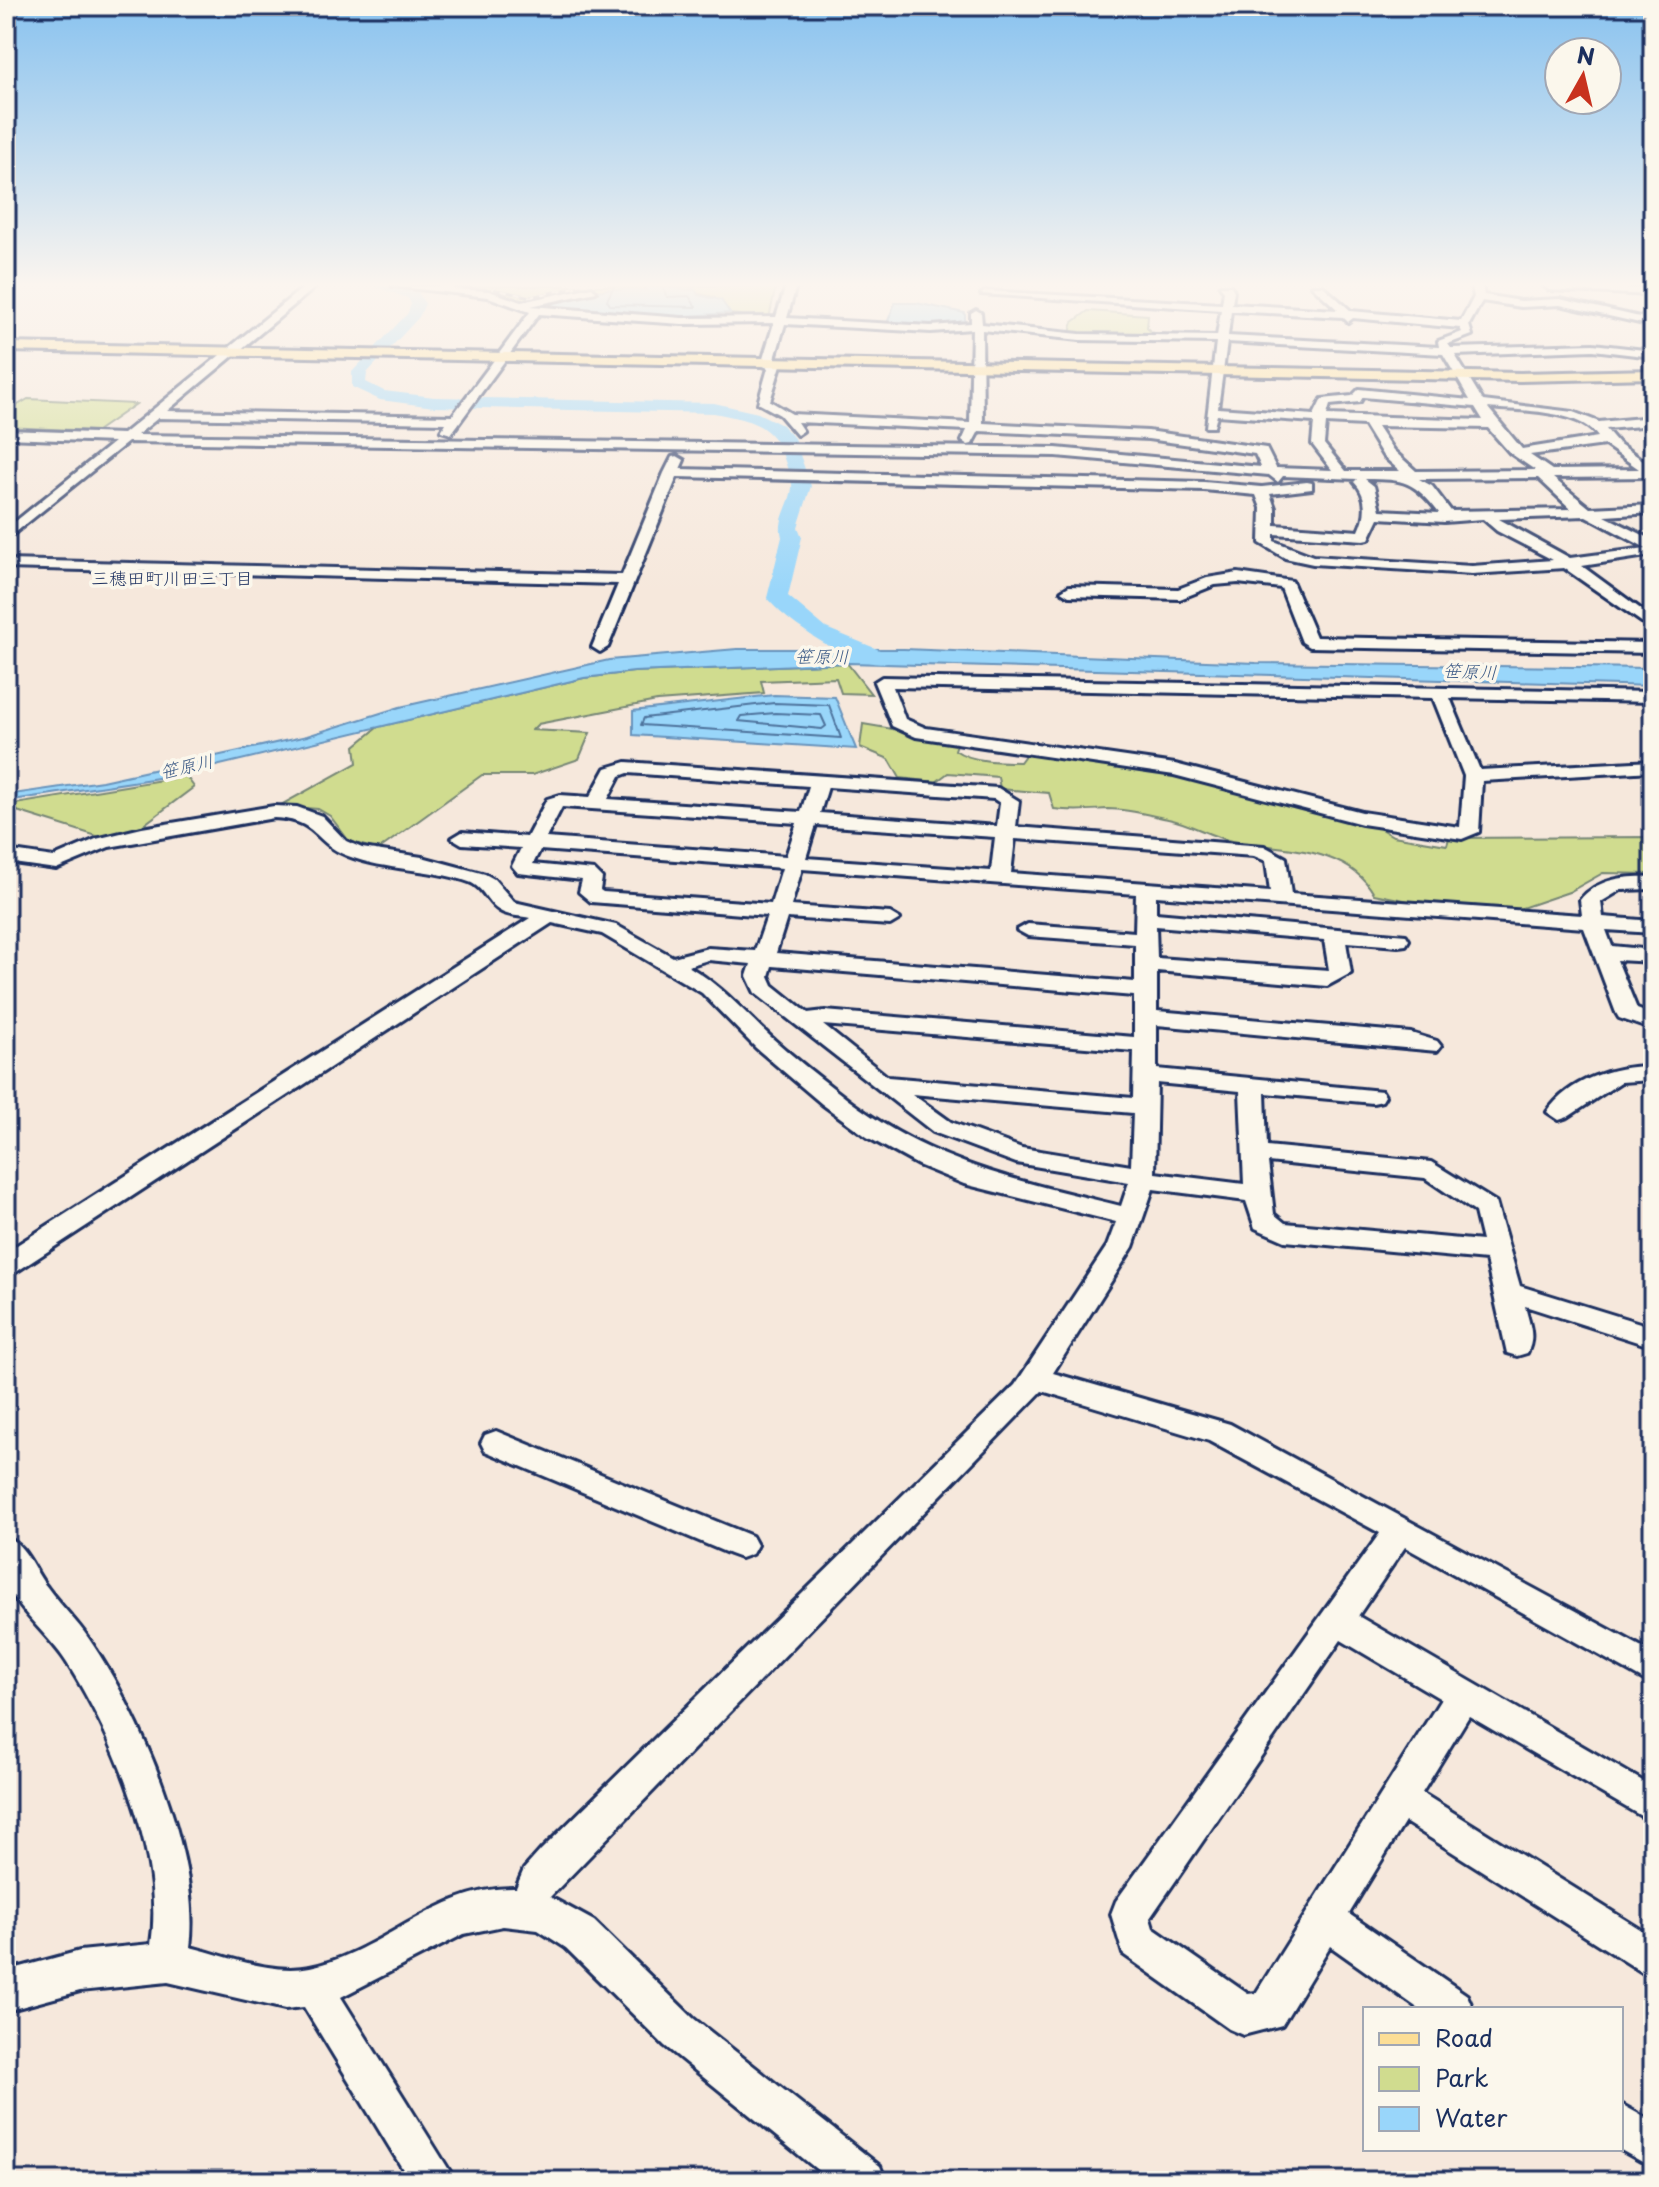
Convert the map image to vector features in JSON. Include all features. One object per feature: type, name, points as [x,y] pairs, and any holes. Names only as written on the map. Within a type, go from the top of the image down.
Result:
[{"type":"street","points":[[6,536],[185,388]]},
{"type":"street","points":[[436,446],[480,388]]},
{"type":"street","points":[[766,388],[764,403],[781,409],[789,418],[818,477]]},
{"type":"street","points":[[964,450],[974,430],[977,388]]},
{"type":"street","points":[[1206,442],[1215,388]]},
{"type":"street","points":[[1266,529],[1364,536],[1374,514],[1367,486],[1318,444],[1319,419],[1326,402],[1356,399],[1358,388]]},
{"type":"street","points":[[1470,388],[1482,404],[1491,424],[1545,473],[1571,502],[1653,549]]},
{"type":"street","points":[[1359,393],[1573,416],[1598,426],[1653,421]]},
{"type":"street","points":[[1213,411],[1368,422],[1491,424]]},
{"type":"street","points":[[155,414],[456,420]]},
{"type":"street","points":[[789,418],[892,420],[974,430],[1134,435],[1206,442],[1258,450],[1271,472],[1295,487]]},
{"type":"street","points":[[1368,422],[1388,453],[1408,475],[1427,489],[1447,515]]},
{"type":"street","points":[[1598,426],[1605,441]]},
{"type":"street","points":[[6,434],[124,440],[436,446],[1070,453],[1354,478]]},
{"type":"street","points":[[1520,453],[1577,442],[1605,441],[1628,454],[1651,474]]},
{"type":"street","points":[[600,647],[683,448]]},
{"type":"street","points":[[671,473],[1198,486],[1262,491],[1354,478],[1408,475],[1651,474]]},
{"type":"street","points":[[1262,491],[1268,508],[1266,529],[1269,545],[1313,560],[1457,570],[1565,563],[1653,549]]},
{"type":"street","points":[[1374,514],[1444,518],[1447,515],[1653,509]]},
{"type":"street","points":[[1487,515],[1500,528],[1532,540],[1653,625]]},
{"type":"street","points":[[6,564],[629,580]]},
{"type":"street","points":[[1069,591],[1171,595],[1212,581],[1267,579],[1287,584],[1310,642],[1653,648]]},
{"type":"street","points":[[1441,696],[1473,776],[1469,832],[1418,829],[1255,793],[1189,773],[922,733],[898,722],[882,682],[1441,696],[1653,697]]},
{"type":"street","points":[[1473,776],[1653,766]]},
{"type":"street","points":[[596,803],[613,772],[626,767],[998,794],[1010,801],[1000,878]]},
{"type":"street","points":[[820,782],[759,983],[882,1084],[942,1127],[1003,1151],[1175,1186],[1258,1194]]},
{"type":"street","points":[[890,919],[598,898],[589,892],[592,880],[587,874],[522,868],[554,803],[596,803],[1262,852],[1276,858],[1281,898]]},
{"type":"street","points":[[6,856],[56,863],[103,843],[142,834],[274,812],[297,813],[315,820],[343,848],[466,874],[487,883],[507,907],[609,929],[715,990],[764,1043],[854,1116],[898,1143],[973,1178],[1129,1217]]},
{"type":"street","points":[[462,838],[1653,927]]},
{"type":"street","points":[[1653,883],[1619,883],[1601,890],[1590,900],[1593,922],[1627,1013],[1653,1023]]},
{"type":"street","points":[[527,1908],[537,1882],[554,1863],[1038,1379],[1086,1295],[1120,1247],[1142,1177],[1146,888]]},
{"type":"street","points":[[6,1265],[548,916]]},
{"type":"street","points":[[1028,930],[1147,929],[1334,934],[1398,940]]},
{"type":"street","points":[[1146,964],[1327,979],[1340,973],[1334,934]]},
{"type":"street","points":[[1604,952],[1653,956]]},
{"type":"street","points":[[672,966],[697,955],[1146,990]]},
{"type":"street","points":[[1146,1017],[1411,1040],[1429,1046]]},
{"type":"street","points":[[803,1020],[825,1018],[1145,1045]]},
{"type":"street","points":[[1559,1112],[1610,1074],[1627,1071],[1653,1073]]},
{"type":"street","points":[[1145,1075],[1373,1096]]},
{"type":"street","points":[[882,1084],[1144,1106]]},
{"type":"street","points":[[1252,1085],[1262,1220],[1281,1231],[1497,1252]]},
{"type":"street","points":[[1257,1153],[1435,1171],[1487,1208],[1519,1340],[1517,1346]]},
{"type":"street","points":[[1508,1293],[1541,1300],[1653,1337]]},
{"type":"street","points":[[1038,1379],[1219,1432],[1653,1670]]},
{"type":"street","points":[[496,1443],[741,1545]]},
{"type":"street","points":[[1395,1526],[1396,1535],[1130,1914],[1137,1940],[1243,2015],[1268,2011],[1464,1693]]},
{"type":"street","points":[[6,1550],[33,1595],[80,1653],[118,1721],[141,1779],[164,1860],[174,1911],[174,1941],[168,1962]]},
{"type":"street","points":[[1336,1620],[1653,1806]]},
{"type":"street","points":[[1399,1798],[1653,1959]]},
{"type":"street","points":[[6,1991],[64,1974],[121,1964],[168,1962],[285,1989],[303,1989],[466,1915],[497,1907],[527,1908],[550,1915],[581,1936],[650,2007],[865,2181]]},
{"type":"street","points":[[1324,1919],[1450,2007]]},
{"type":"street","points":[[318,1984],[324,2007],[435,2181]]},
{"type":"street","points":[[1623,2126],[1653,2147]]},
{"type":"green space","points":[[28,399],[136,404],[97,431],[6,427],[6,412]]},
{"type":"green space","points":[[847,663],[871,694],[841,693],[836,678],[761,681],[764,693],[657,701],[538,724],[532,730],[590,733],[579,759],[532,775],[482,775],[378,850],[349,841],[330,816],[318,809],[279,806],[357,763],[355,746],[378,727],[584,678],[634,672]]},
{"type":"green space","points":[[863,724],[958,740],[955,750],[986,760],[1020,762],[1029,750],[1182,774],[1372,824],[1393,836],[1447,845],[1449,838],[1653,837],[1653,874],[1603,873],[1569,892],[1519,909],[1409,901],[1374,894],[1362,878],[1347,866],[1310,852],[1232,841],[1176,821],[1131,811],[1054,809],[1049,793],[1000,789],[998,777],[948,773],[936,782],[900,778],[889,759],[860,747]]},
{"type":"green space","points":[[186,776],[194,787],[142,826],[103,838],[17,811],[9,805]]},
{"type":"water","name":"笹原川","points":[[737,649],[904,649],[1256,663],[1653,668],[1653,686],[848,663],[634,672],[584,678],[178,775],[6,801],[6,795],[102,781],[307,736],[400,707],[609,660]]},
{"type":"water","points":[[774,695],[835,697],[856,749],[633,735],[633,711]]},
{"type":"waterway","name":"笹原川","points":[[366,388],[380,395],[434,402],[714,408],[752,416],[786,438],[802,486],[789,527],[792,537],[777,598],[818,633],[879,658]]},
{"type":"district","name":"三穂田町川田三丁目","points":[[172,579]]}]
